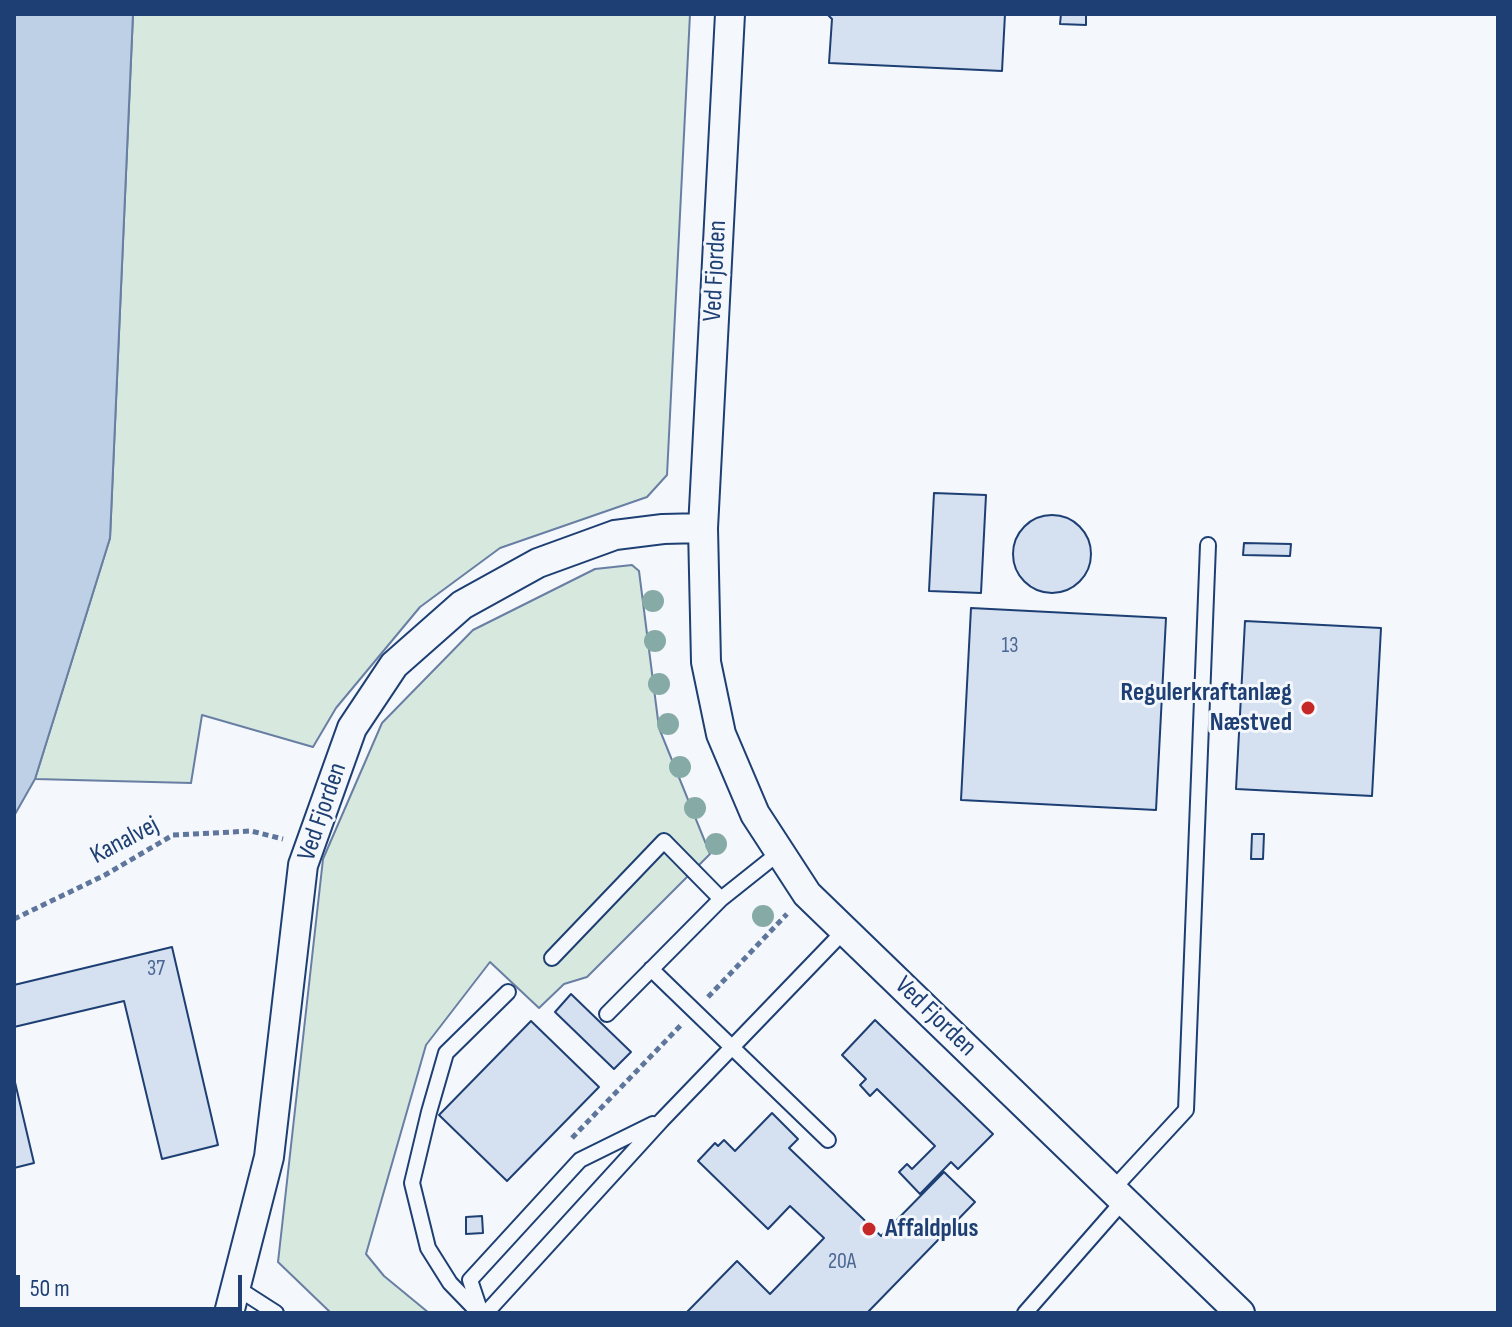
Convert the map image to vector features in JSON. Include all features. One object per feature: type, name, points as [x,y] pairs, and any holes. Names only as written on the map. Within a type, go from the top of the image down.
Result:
[{"type":"street","name":"Ved Fjorden","points":[[730,14],[703,528],[706,662],[721,734],[755,814],[807,894],[1240,1313]]},
{"type":"street","name":"Ved Fjorden","points":[[233,1301],[269,1157],[303,865],[352,728],[394,665],[462,605],[538,563],[615,535],[703,528]]},
{"type":"lane","points":[[1025,1313],[1186,1110],[1208,545]]},
{"type":"lane","points":[[552,958],[664,841],[721,899]]},
{"type":"lane","points":[[607,1014],[721,899],[780,852]]},
{"type":"lane","points":[[482,1313],[845,930]]},
{"type":"lane","points":[[651,969],[828,1140]]},
{"type":"lane","points":[[482,1313],[450,1283],[428,1248],[412,1183],[446,1053],[508,992]]},
{"type":"lane","points":[[482,1313],[470,1280],[580,1160],[662,1120]]},
{"type":"lane","points":[[233,1301],[276,1313]]},
{"type":"path","name":"Kanalvej","points":[[14,919],[105,875],[173,835],[251,831],[309,847]]},
{"type":"path","points":[[568,1143],[807,894]]},
{"type":"shaded area","points":[[133,14],[690,14],[667,475],[647,497],[500,548],[420,607],[336,708],[313,747],[202,715],[191,783],[35,779],[110,538]]},
{"type":"shaded area","points":[[632,565],[639,571],[659,728],[710,854],[587,977],[564,984],[539,1008],[490,962],[426,1045],[366,1254],[384,1276],[429,1313],[331,1313],[278,1262],[323,859],[382,723],[473,630],[595,569]]},
{"type":"water","points":[[14,14],[133,14],[110,538],[35,779],[14,816]]},
{"type":"building","points":[[827,14],[1005,14],[1002,71],[829,63],[832,19]]},
{"type":"building","points":[[1061,14],[1086,14],[1086,25],[1060,24]]},
{"type":"building","points":[[934,493],[986,495],[981,593],[929,591]]},
{"type":"building","points":[[1052,515],[1067,518],[1080,526],[1088,539],[1091,554],[1088,569],[1080,582],[1067,590],[1052,593],[1037,590],[1024,582],[1016,569],[1013,554],[1016,539],[1024,526],[1037,518]]},
{"type":"building","points":[[1244,543],[1291,544],[1290,556],[1243,555]]},
{"type":"building","points":[[971,608],[1166,618],[1156,810],[961,800]]},
{"type":"building","name":"Regulerkraftanlæg Næstved","points":[[1245,621],[1381,628],[1372,796],[1236,789]]},
{"type":"building","points":[[1252,834],[1264,834],[1263,859],[1251,859]]},
{"type":"building","points":[[172,947],[218,1145],[162,1159],[124,1001],[14,1027],[14,985]]},
{"type":"building","points":[[571,994],[631,1052],[614,1069],[555,1012]]},
{"type":"building","points":[[875,1020],[993,1134],[958,1169],[951,1162],[920,1194],[899,1172],[907,1164],[912,1169],[935,1146],[877,1089],[870,1096],[860,1085],[866,1079],[842,1055]]},
{"type":"building","points":[[531,1021],[599,1087],[507,1181],[439,1115]]},
{"type":"building","points":[[14,1078],[34,1163],[14,1168]]},
{"type":"building","points":[[772,1113],[798,1139],[789,1148],[881,1236],[944,1172],[975,1202],[867,1313],[686,1313],[737,1261],[770,1294],[824,1238],[790,1206],[768,1229],[698,1161],[715,1143],[718,1146],[724,1140],[735,1151]]},
{"type":"building","points":[[482,1216],[483,1233],[466,1234],[466,1217]]},
{"type":"place","name":"Regulerkraftanlæg Næstved","points":[[1308,708]]},
{"type":"place","name":"Affaldplus","points":[[869,1229]]}]
